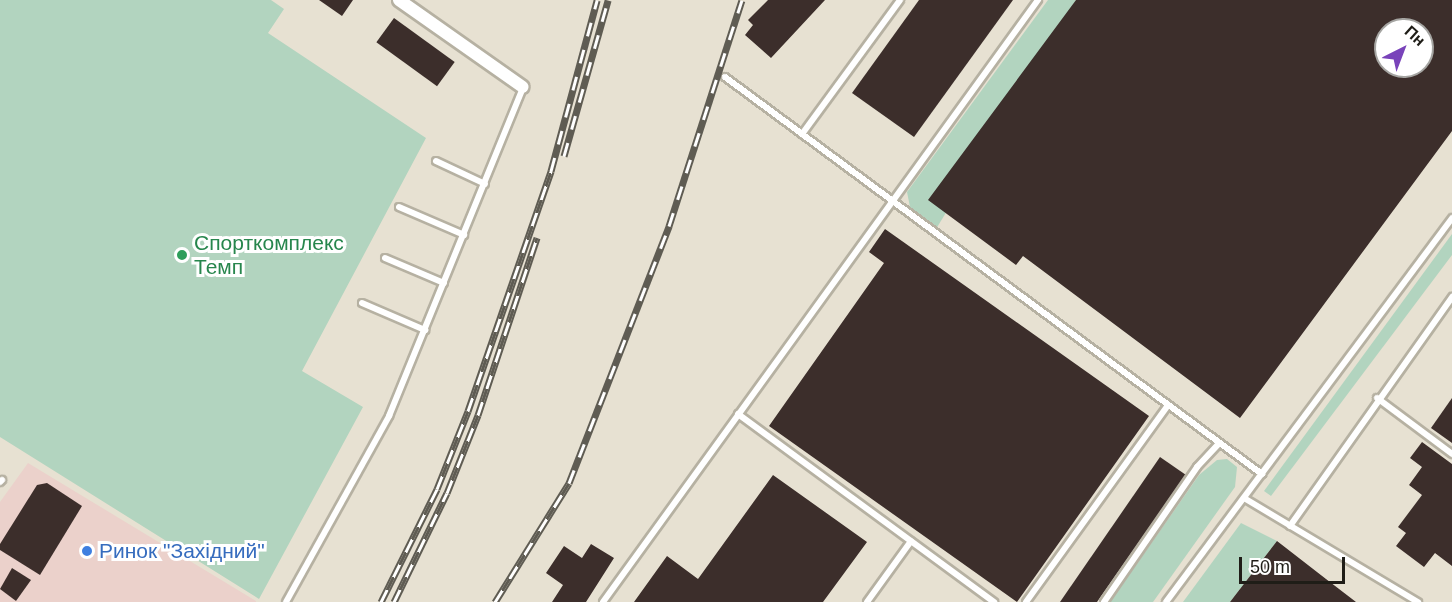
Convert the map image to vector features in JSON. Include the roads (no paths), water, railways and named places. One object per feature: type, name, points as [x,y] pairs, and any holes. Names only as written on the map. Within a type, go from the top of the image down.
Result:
[{"type":"street","points":[[399,0],[523,87]]},
{"type":"lane","points":[[802,134],[900,0]]},
{"type":"lane","points":[[603,602],[1038,0]]},
{"type":"lane","points":[[725,77],[1262,474]]},
{"type":"lane","points":[[286,602],[389,416],[523,87]]},
{"type":"lane","points":[[436,161],[485,184]]},
{"type":"lane","points":[[399,207],[464,236]]},
{"type":"lane","points":[[1166,602],[1452,218]]},
{"type":"lane","points":[[385,258],[444,283]]},
{"type":"lane","points":[[1290,526],[1377,399],[1452,297]]},
{"type":"lane","points":[[362,303],[425,330]]},
{"type":"lane","points":[[1377,399],[1452,454]]},
{"type":"lane","points":[[1026,602],[1168,405]]},
{"type":"lane","points":[[738,414],[994,602]]},
{"type":"lane","points":[[1104,602],[1197,467],[1219,443]]},
{"type":"lane","points":[[1244,498],[1418,602]]},
{"type":"lane","points":[[867,602],[911,541]]},
{"type":"railway","points":[[381,602],[437,489],[468,411],[551,171],[597,0]]},
{"type":"railway","points":[[564,156],[608,0]]},
{"type":"railway","points":[[495,602],[569,483],[669,226],[742,0]]},
{"type":"railway","points":[[394,602],[447,493],[478,415],[537,238]]},
{"type":"place","name":"Спорткомплекс Темп","points":[[182,255]]},
{"type":"place","name":"Ринок \"Західний\"","points":[[87,551]]}]
